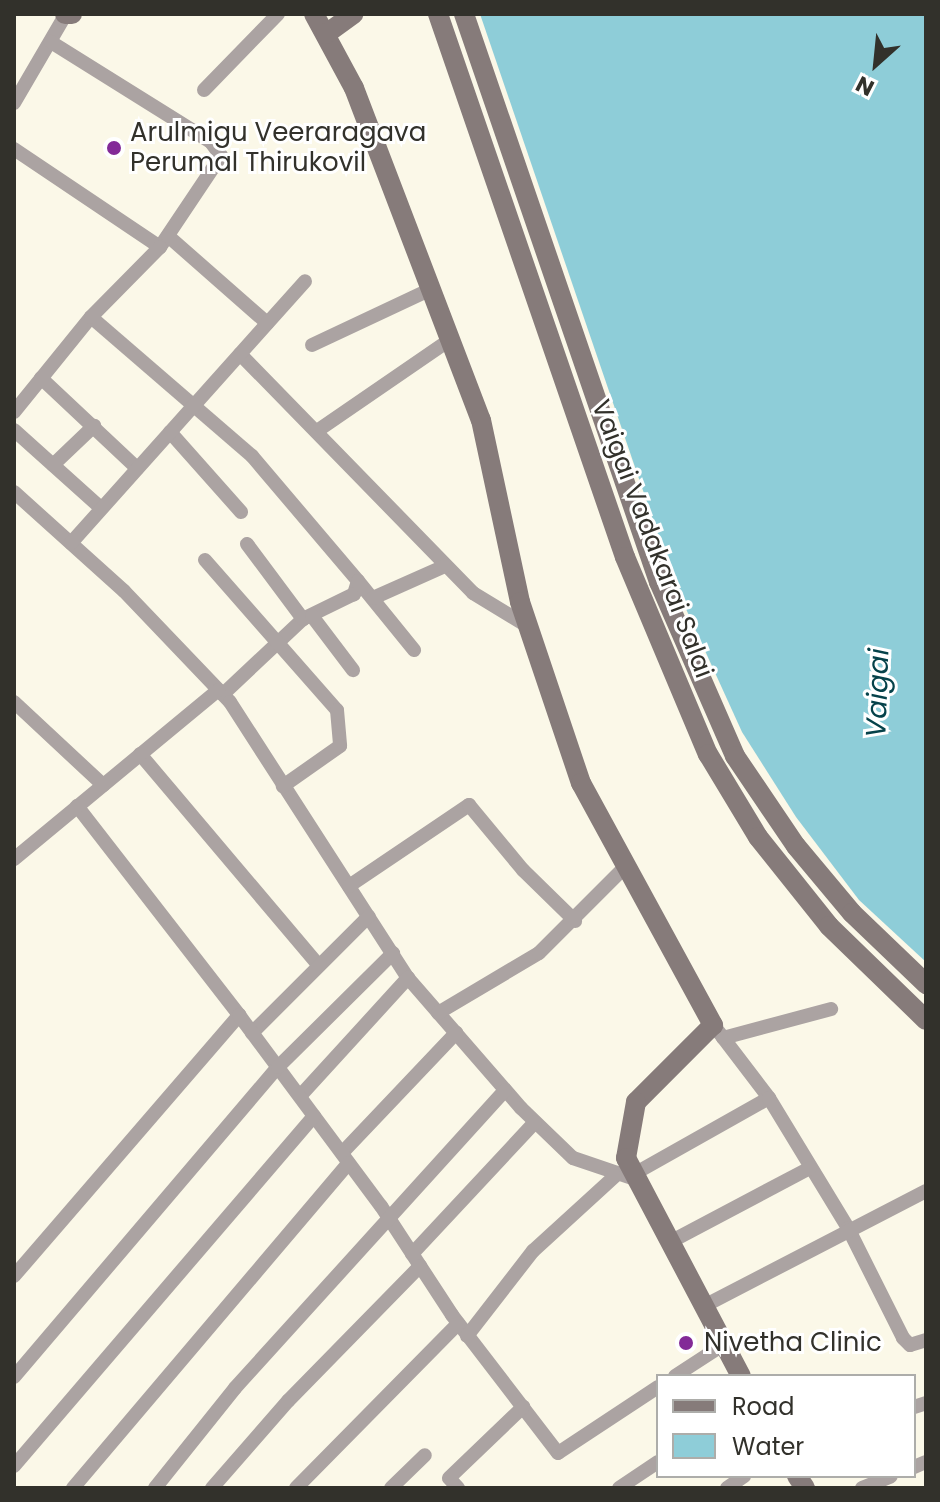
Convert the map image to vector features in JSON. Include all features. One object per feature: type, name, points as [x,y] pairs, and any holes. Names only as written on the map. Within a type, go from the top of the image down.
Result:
[{"type":"street","points":[[14,102],[68,14]]},
{"type":"street","points":[[204,90],[278,14]]},
{"type":"street","points":[[314,14],[354,88],[481,420],[529,627],[581,783],[718,1031],[769,1098],[848,1228],[903,1338],[910,1345],[926,1340]]},
{"type":"street","points":[[326,34],[354,14]]},
{"type":"street","name":"Vaigai Vadakarai Salai","points":[[438,14],[625,557],[708,754],[758,837],[829,926],[926,1020]]},
{"type":"street","name":"Vaigai Vadakarai Salai","points":[[464,14],[659,582],[735,756],[796,846],[852,913],[926,984]]},
{"type":"street","points":[[14,412],[91,317],[164,241],[216,169],[218,148],[51,42]]},
{"type":"street","points":[[14,149],[164,241],[267,323]]},
{"type":"street","points":[[71,543],[305,281]]},
{"type":"street","points":[[312,345],[431,289]]},
{"type":"street","points":[[91,317],[196,403],[252,456],[414,650]]},
{"type":"street","points":[[317,431],[451,339]]},
{"type":"street","points":[[240,354],[473,593],[529,627]]},
{"type":"street","points":[[41,378],[137,468]]},
{"type":"street","points":[[53,465],[94,426]]},
{"type":"street","points":[[14,430],[101,508]]},
{"type":"street","points":[[170,432],[241,512]]},
{"type":"street","points":[[14,493],[71,543],[220,692],[408,978],[505,1090],[573,1158],[629,1177]]},
{"type":"street","points":[[247,544],[353,670]]},
{"type":"street","points":[[205,560],[337,710],[340,746],[283,786]]},
{"type":"street","points":[[373,598],[445,566]]},
{"type":"street","points":[[14,859],[220,692],[278,640],[307,618],[354,594],[358,581]]},
{"type":"street","points":[[14,702],[103,785]]},
{"type":"street","points":[[140,754],[319,966]]},
{"type":"street","points":[[349,886],[469,805],[523,870],[575,921]]},
{"type":"street","points":[[77,806],[301,1095],[463,1330],[558,1453],[656,1388]]},
{"type":"street","points":[[438,1013],[539,953],[575,921],[626,866]]},
{"type":"street","points":[[252,1033],[369,916]]},
{"type":"street","points":[[14,1377],[278,1067],[393,953]]},
{"type":"street","points":[[301,1095],[408,978]]},
{"type":"street","points":[[740,1374],[670,1242],[629,1177],[626,1158],[636,1102],[718,1031],[831,1009]]},
{"type":"street","points":[[14,1276],[239,1015]]},
{"type":"street","points":[[73,1488],[345,1158],[456,1033]]},
{"type":"street","points":[[155,1488],[235,1388],[387,1216],[505,1090]]},
{"type":"street","points":[[296,1488],[463,1330],[533,1251],[629,1177],[769,1098]]},
{"type":"street","points":[[14,1466],[314,1116]]},
{"type":"street","points":[[212,1488],[535,1122]]},
{"type":"street","points":[[670,1242],[810,1168]]},
{"type":"street","points":[[704,1306],[848,1228],[926,1191]]},
{"type":"street","points":[[678,1374],[724,1344]]},
{"type":"street","points":[[458,1488],[449,1478],[523,1407]]},
{"type":"street","points":[[391,1488],[425,1455]]},
{"type":"street","points":[[619,1488],[656,1463]]},
{"type":"street","points":[[862,1488],[886,1478]]},
{"type":"water","name":"Vaigai","points":[[480,14],[926,14],[926,962],[859,900],[796,817],[742,732],[676,587]]},
{"type":"place","name":"Arulmigu Veeraragava Perumal Thirukovil","points":[[114,148]]},
{"type":"place","name":"Nivetha Clinic","points":[[686,1343]]}]
